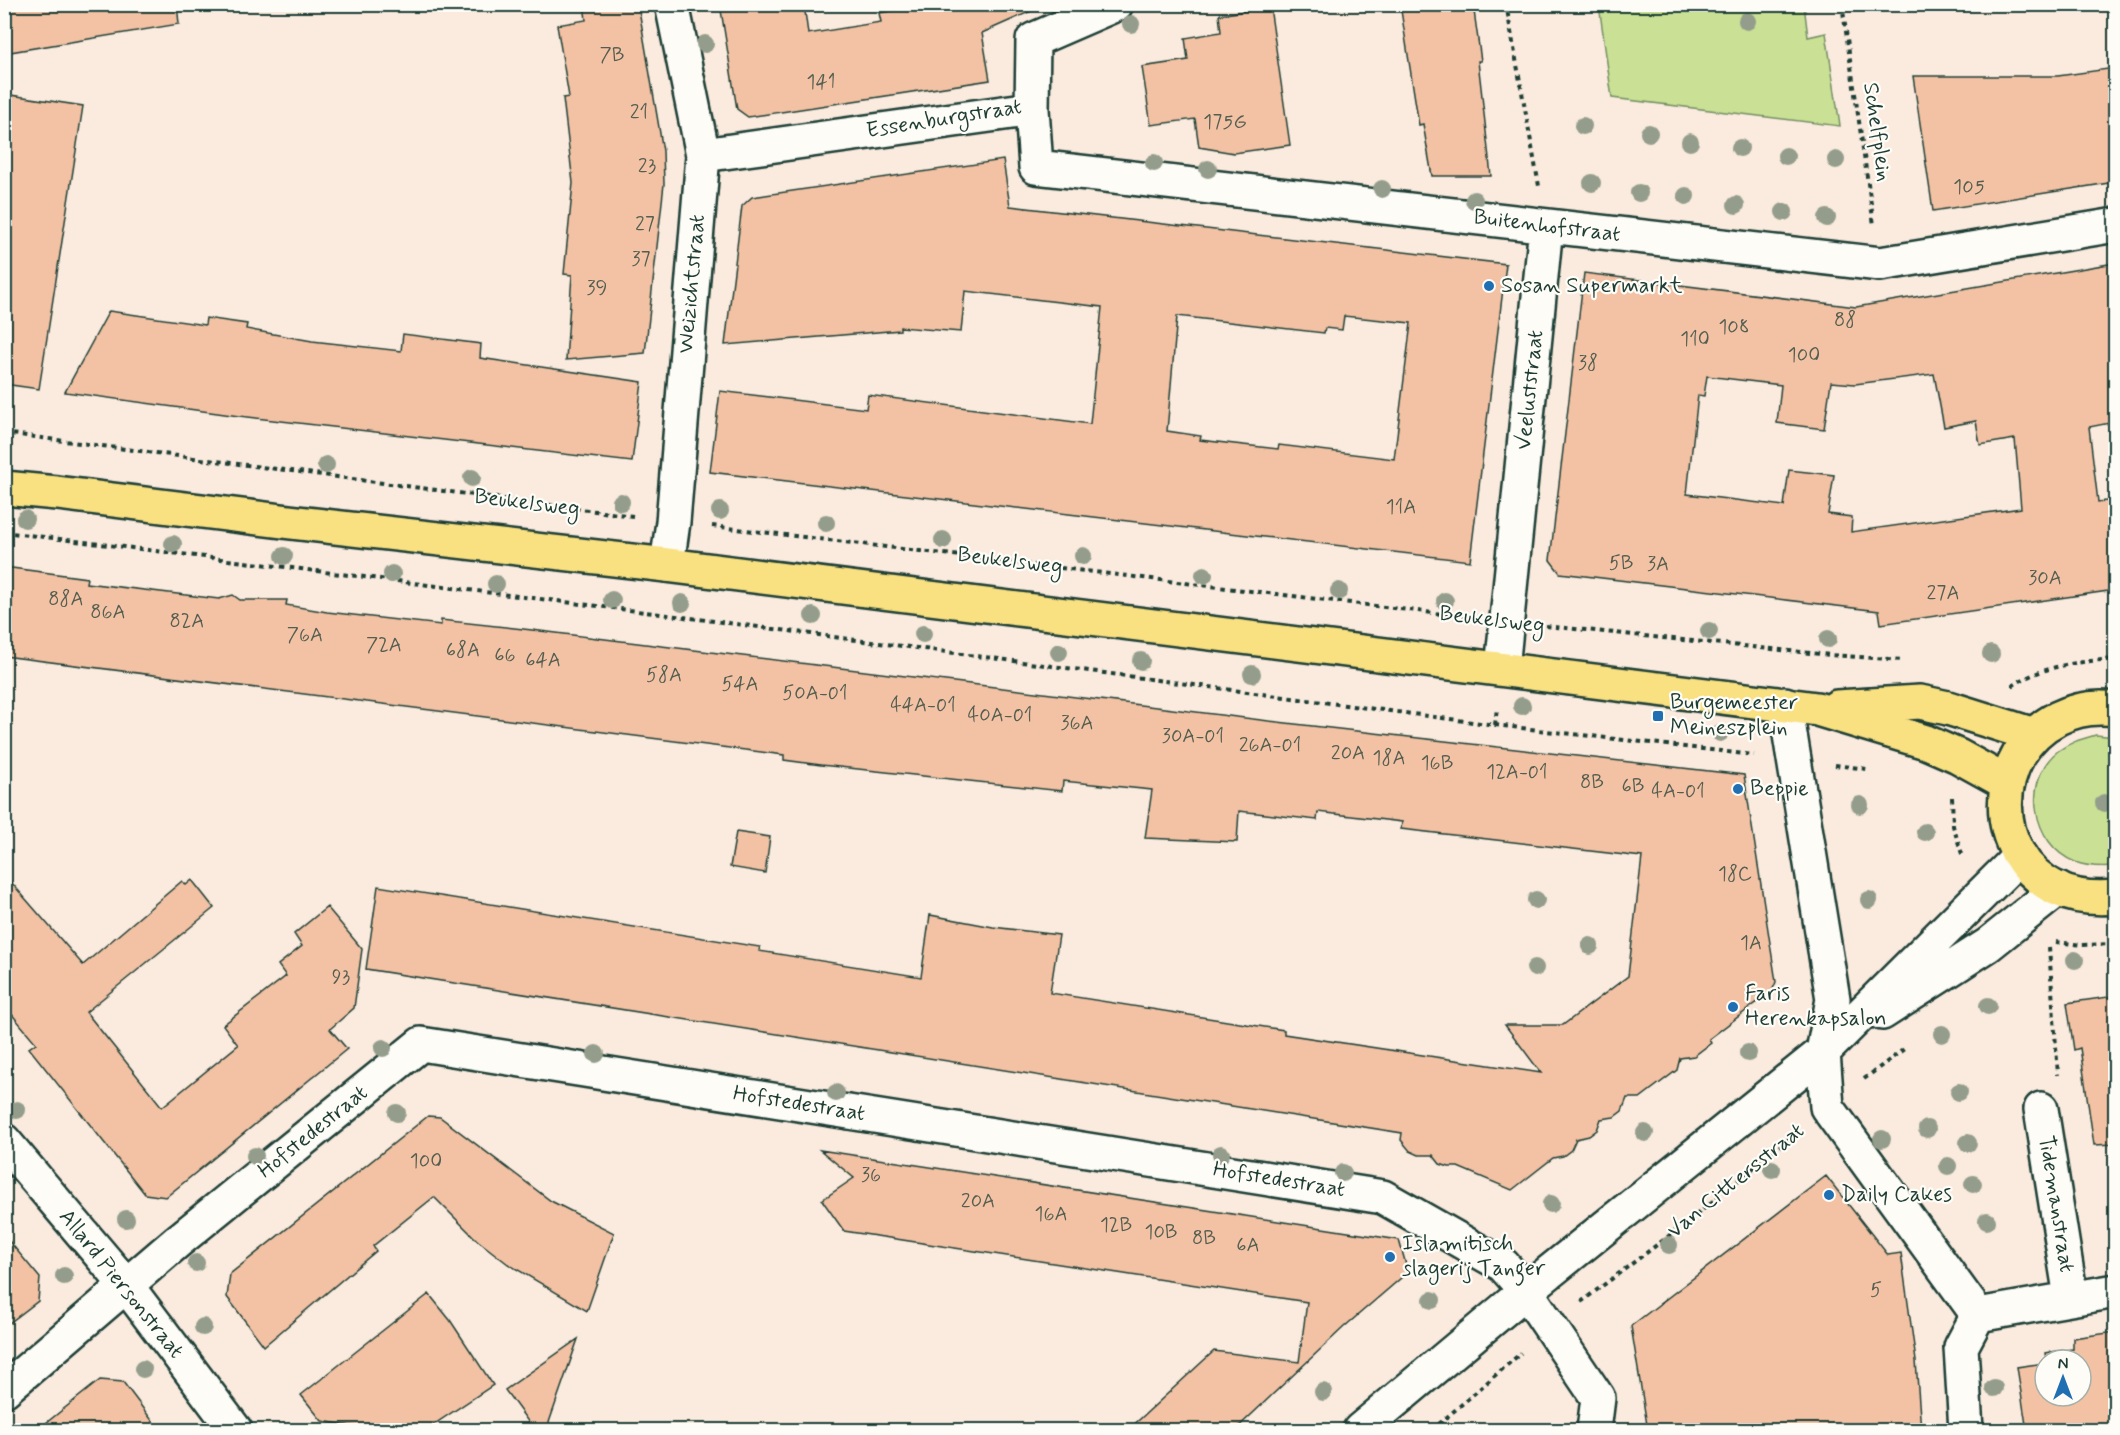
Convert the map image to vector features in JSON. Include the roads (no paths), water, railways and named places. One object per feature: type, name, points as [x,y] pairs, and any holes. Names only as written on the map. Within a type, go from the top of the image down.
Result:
[{"type":"main road","name":"Beukelsweg","points":[[4,476],[57,493]]},
{"type":"main road","name":"Beukelsweg","points":[[4,488],[667,565],[1785,704],[1817,709],[1926,742],[1959,756],[2007,783]]},
{"type":"main road","name":"Beukelsweg","points":[[1817,709],[1920,702],[1948,708],[2034,735]]},
{"type":"main road","points":[[2115,709],[2078,710],[2050,722],[2034,735],[2018,755],[2007,783],[2005,801],[2006,820],[2011,838],[2020,856],[2036,874],[2058,889],[2087,897],[2115,897]]},
{"type":"street","name":"Weizichtstraat","points":[[667,565],[673,522],[703,155],[672,4]]},
{"type":"street","name":"Essenburgstraat","points":[[703,155],[1032,109],[1033,40],[1116,4]]},
{"type":"street","name":"Buitenhofstraat","points":[[1032,109],[1036,167],[1880,264],[2115,225]]},
{"type":"street","name":"Veeluststraat","points":[[1502,669],[1546,226]]},
{"type":"street","points":[[1785,704],[1833,999],[1823,1052],[1827,1107],[1978,1316]]},
{"type":"street","name":"Van Cittersstraat","points":[[1823,1052],[2020,856]]},
{"type":"street","name":"Van Cittersstraat","points":[[1360,1431],[1526,1291],[1823,1052],[1988,945],[2058,889]]},
{"type":"street","name":"Hofstedestraat","points":[[4,1390],[126,1285],[421,1044],[1383,1197],[1503,1265],[1526,1291],[1598,1398],[1594,1431]]},
{"type":"street","name":"Tidemanstraat","points":[[2041,1109],[2071,1298]]},
{"type":"street","name":"Allard Piersonstraat","points":[[4,1141],[126,1285],[235,1431]]},
{"type":"street","points":[[1978,1316],[2115,1291]]},
{"type":"street","points":[[1966,1431],[1961,1347],[1978,1316]]},
{"type":"place","name":"Sosan Supermarkt","points":[[1489,286]]},
{"type":"place","name":"Burgemeester Meineszplein","points":[[1658,716]]},
{"type":"place","name":"Beppie","points":[[1738,789]]},
{"type":"place","name":"Faris Herenkapsalon","points":[[1733,1007]]},
{"type":"place","name":"Daily Cakes","points":[[1829,1195]]},
{"type":"place","name":"Islamitisch slagerij Tanger","points":[[1390,1257]]}]
